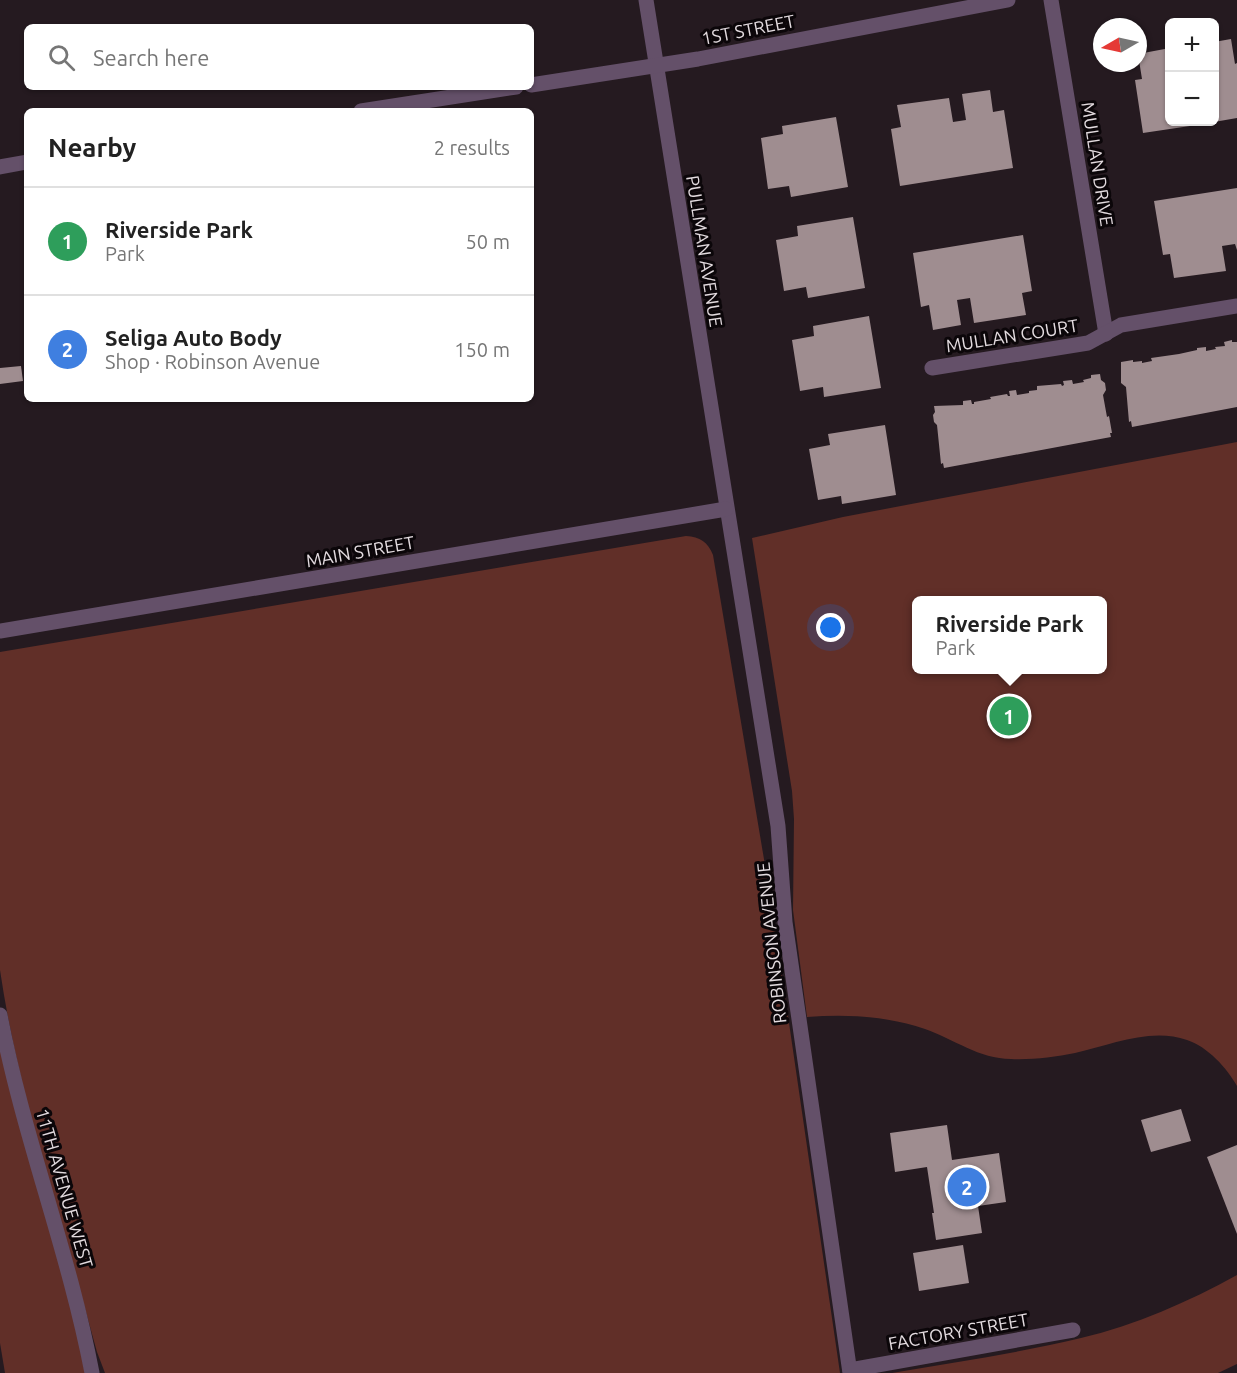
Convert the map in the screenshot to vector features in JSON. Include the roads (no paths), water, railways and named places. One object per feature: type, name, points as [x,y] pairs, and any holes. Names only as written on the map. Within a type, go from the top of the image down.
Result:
[{"type":"street","name":"PULLMAN AVENUE","points":[[646,0],[726,508]]},
{"type":"street","name":"1ST STREET","points":[[534,85],[656,65],[1008,0]]},
{"type":"street","name":"MULLAN DRIVE","points":[[1051,0],[1106,334]]},
{"type":"street","points":[[380,108],[497,90]]},
{"type":"street","points":[[0,167],[24,163]]},
{"type":"street","name":"MULLAN COURT","points":[[932,368],[1088,343],[1118,327],[1130,324],[1237,306]]},
{"type":"street","name":"MAIN STREET","points":[[0,631],[726,508]]},
{"type":"street","name":"ROBINSON AVENUE","points":[[726,508],[778,826],[785,922],[850,1372]]},
{"type":"street","name":"11TH AVENUE WEST","points":[[0,1015],[23,1116],[80,1315],[93,1373]]},
{"type":"street","name":"FACTORY STREET","points":[[850,1372],[1073,1330]]},
{"type":"place","name":"Riverside Park","points":[[1009,716]]},
{"type":"place","name":"Seliga Auto Body","points":[[967,1187]]}]
